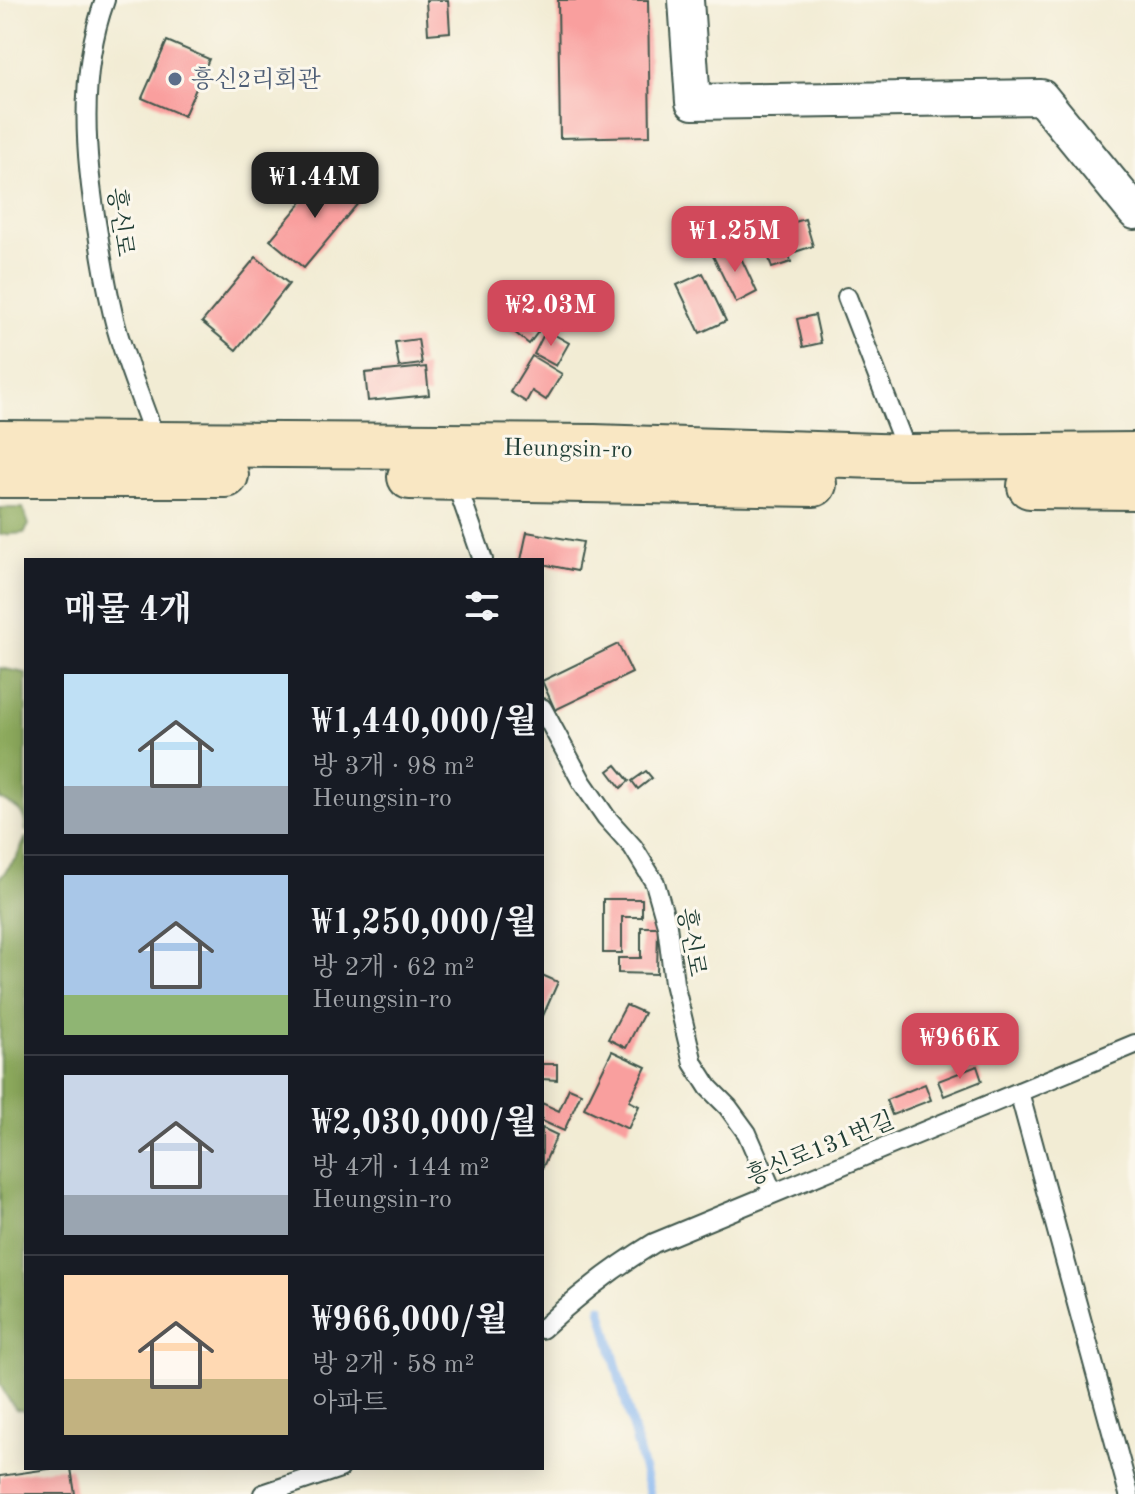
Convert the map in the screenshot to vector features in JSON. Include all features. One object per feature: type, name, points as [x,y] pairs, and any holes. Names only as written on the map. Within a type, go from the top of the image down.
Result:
[{"type":"main road","name":"Heungsin-ro","points":[[0,443],[157,444],[895,485],[1135,487]]},
{"type":"main road","name":"Heungsin-ro","points":[[0,475],[448,462],[594,447],[909,457],[1135,455]]},
{"type":"street","points":[[686,0],[693,102],[1041,97],[1135,212]]},
{"type":"lane","name":"흥신로","points":[[105,0],[96,23],[88,82],[86,141],[94,211],[117,329],[157,444]]},
{"type":"lane","points":[[847,297],[909,457]]},
{"type":"lane","points":[[448,462],[482,558]]},
{"type":"lane","name":"흥신로","points":[[544,712],[582,782],[606,817],[633,847],[655,883],[667,925],[674,983],[693,1063],[709,1088],[747,1133],[773,1193]]},
{"type":"lane","name":"흥신로131번길","points":[[544,1327],[575,1298],[654,1243],[1135,1044]]},
{"type":"lane","points":[[1019,1092],[1129,1494]]},
{"type":"lane","points":[[263,1494],[334,1470]]},
{"type":"green space","points":[[0,508],[23,508],[29,525],[24,533],[0,535]]},
{"type":"green space","points":[[0,668],[24,673],[24,819],[12,805],[0,799]]},
{"type":"green space","points":[[24,841],[24,1411],[16,1409],[0,1384],[0,878],[17,857]]},
{"type":"building","points":[[426,0],[448,0],[450,32],[428,34]]},
{"type":"building","points":[[558,0],[648,0],[650,136],[560,138]]},
{"type":"building","name":"흥신2리회관","points":[[167,41],[209,59],[184,116],[142,98]]},
{"type":"building","points":[[326,173],[360,201],[304,268],[270,240]]},
{"type":"building","points":[[805,219],[813,246],[789,254],[791,262],[772,268],[761,232]]},
{"type":"building","points":[[735,245],[757,292],[736,303],[713,256]]},
{"type":"building","points":[[256,257],[289,284],[236,350],[202,322]]},
{"type":"building","points":[[703,273],[726,321],[700,333],[677,285]]},
{"type":"building","points":[[508,307],[538,332],[529,344],[498,319]]},
{"type":"building","points":[[815,315],[821,343],[803,347],[797,319]]},
{"type":"building","points":[[546,330],[569,343],[556,366],[534,354]]},
{"type":"building","points":[[418,339],[422,364],[399,367],[395,342]]},
{"type":"building","points":[[532,356],[562,374],[546,400],[532,391],[526,402],[510,392]]},
{"type":"building","points":[[426,367],[429,395],[368,401],[365,373]]},
{"type":"building","points":[[527,532],[583,542],[577,571],[544,564],[544,558],[521,558]]},
{"type":"building","points":[[618,644],[632,673],[555,710],[544,680]]},
{"type":"building","points":[[616,765],[629,781],[621,788],[608,771]]},
{"type":"building","points":[[646,771],[652,778],[638,789],[632,781]]},
{"type":"building","points":[[603,899],[642,899],[642,917],[622,917],[622,953],[603,953]]},
{"type":"building","points":[[641,927],[658,927],[657,974],[618,973],[618,958],[641,958]]},
{"type":"building","points":[[544,976],[558,982],[544,1014]]},
{"type":"building","points":[[626,1005],[644,1013],[626,1048],[608,1039]]},
{"type":"building","points":[[612,1051],[646,1067],[629,1101],[639,1106],[628,1129],[584,1108]]},
{"type":"building","points":[[544,1064],[557,1064],[557,1080],[544,1079]]},
{"type":"building","points":[[977,1066],[982,1081],[944,1096],[938,1081]]},
{"type":"building","points":[[925,1084],[931,1100],[892,1115],[886,1100]]},
{"type":"building","points":[[569,1088],[581,1093],[564,1131],[544,1122],[544,1104],[559,1111]]},
{"type":"building","points":[[544,1129],[557,1135],[544,1164]]},
{"type":"building","points":[[41,1470],[71,1470],[75,1494],[0,1494],[0,1476]]},
{"type":"waterway","points":[[601,1308],[650,1494]]},
{"type":"place","name":"흥신2리회관","points":[[175,79]]}]
